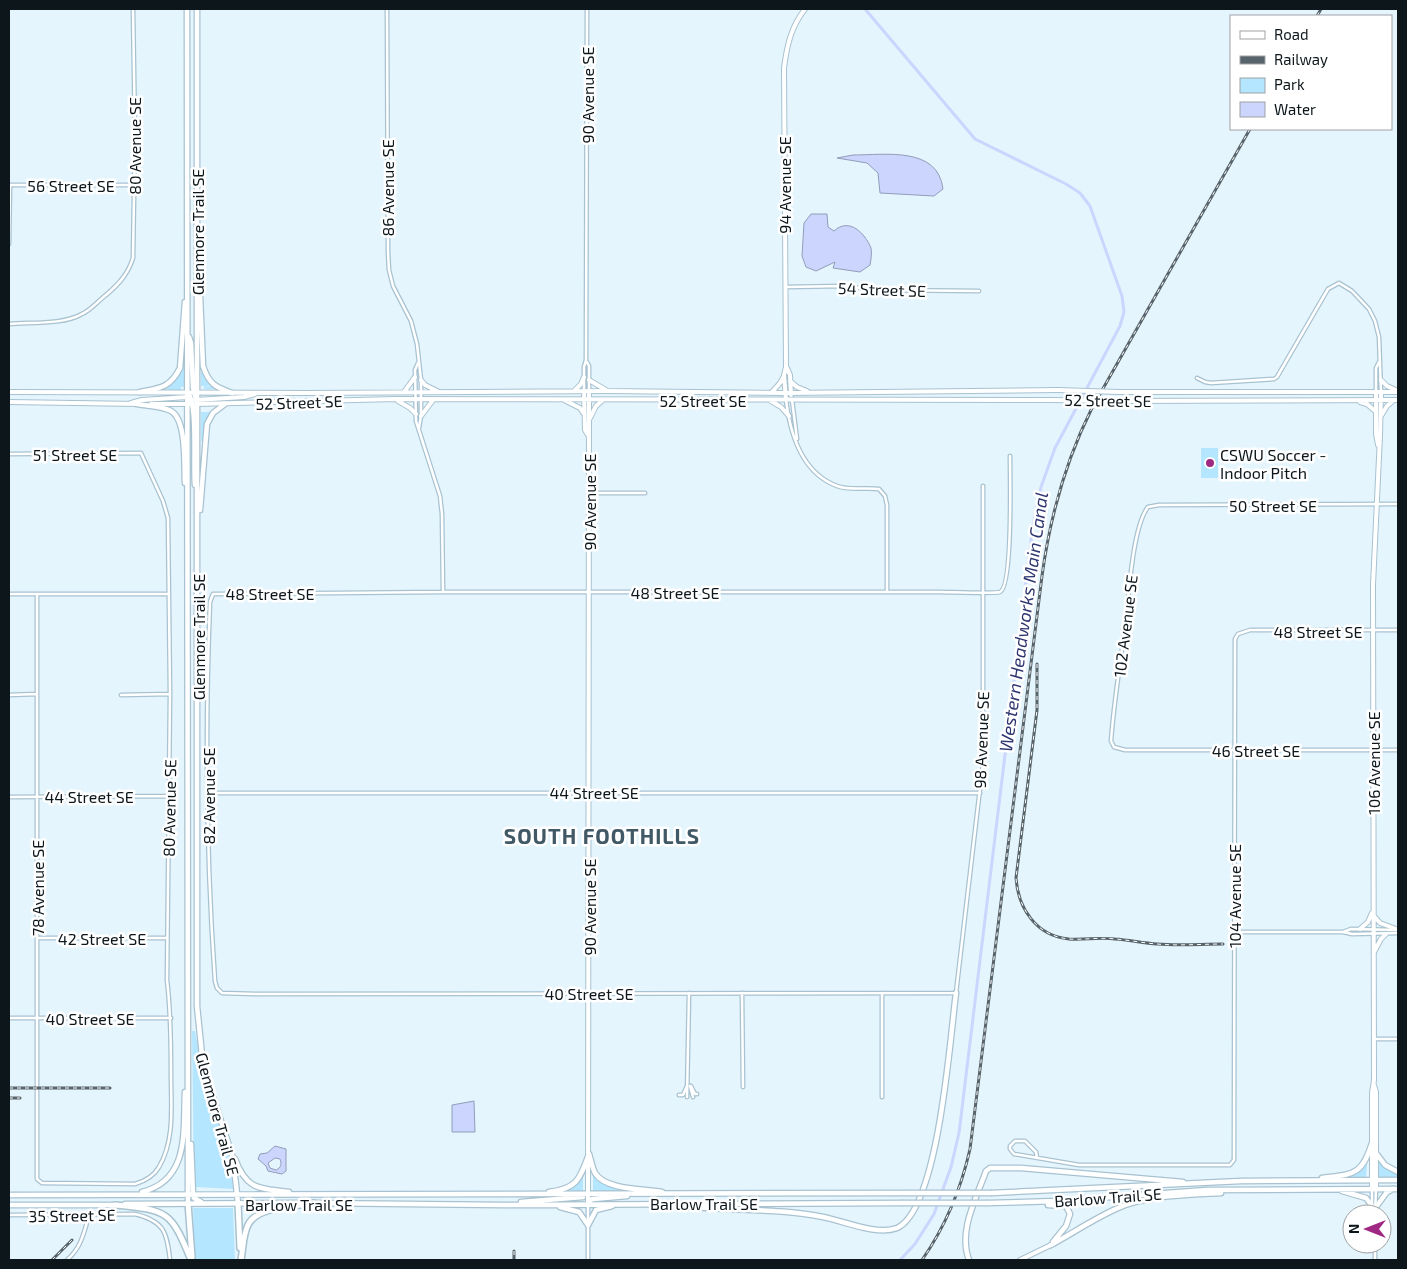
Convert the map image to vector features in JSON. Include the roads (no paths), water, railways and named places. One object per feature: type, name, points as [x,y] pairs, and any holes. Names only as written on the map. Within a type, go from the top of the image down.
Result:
[{"type":"highway","points":[[188,1203],[192,1260]]},
{"type":"highway","name":"Glenmore Trail SE","points":[[238,1203],[241,1260]]},
{"type":"highway","points":[[241,1260],[247,1226],[254,1217],[264,1210],[314,1203]]},
{"type":"highway","points":[[115,1205],[146,1208],[164,1214],[174,1223],[192,1260]]},
{"type":"main road","name":"Glenmore Trail SE","points":[[187,9],[188,334],[198,507],[197,1006],[199,1034],[207,1078],[230,1144],[238,1203]]},
{"type":"main road","name":"Glenmore Trail SE","points":[[190,1194],[192,1158],[188,1118],[188,517],[197,267],[197,9]]},
{"type":"main road","name":"94 Avenue SE","points":[[786,400],[784,375],[786,367],[784,68],[789,35],[805,9]]},
{"type":"main road","points":[[197,267],[200,276],[204,366],[208,379],[213,384],[232,393]]},
{"type":"main road","points":[[140,392],[167,385],[180,368],[188,290]]},
{"type":"main road","name":"94 Avenue SE","points":[[786,367],[790,375],[792,400]]},
{"type":"main road","points":[[772,392],[784,375]]},
{"type":"main road","points":[[404,392],[415,377]]},
{"type":"main road","points":[[574,391],[581,384],[584,377]]},
{"type":"main road","points":[[421,380],[425,385],[441,392]]},
{"type":"main road","points":[[589,380],[592,384],[608,391]]},
{"type":"main road","points":[[1381,380],[1387,386],[1398,391]]},
{"type":"main road","points":[[790,381],[797,387],[809,392]]},
{"type":"main road","name":"52 Street SE","points":[[9,402],[136,404],[193,399],[232,393],[1058,390],[1119,392],[1398,391]]},
{"type":"main road","name":"90 Avenue SE","points":[[586,391],[584,414],[585,430],[588,435]]},
{"type":"main road","name":"52 Street SE","points":[[9,392],[140,392],[225,404],[396,399],[1396,400]]},
{"type":"main road","name":"106 Avenue SE","points":[[1374,1189],[1372,1143],[1374,1039],[1372,585],[1380,417],[1378,392]]},
{"type":"main road","points":[[126,404],[142,400],[244,397],[259,393]]},
{"type":"main road","points":[[396,399],[416,414]]},
{"type":"main road","points":[[562,399],[580,408],[584,414]]},
{"type":"main road","points":[[421,416],[434,400]]},
{"type":"main road","name":"90 Avenue SE","points":[[586,400],[589,420],[588,1204]]},
{"type":"main road","points":[[589,420],[594,409],[604,400]]},
{"type":"main road","points":[[770,400],[782,407],[789,416]]},
{"type":"main road","points":[[1356,400],[1366,404],[1376,412]]},
{"type":"main road","name":"106 Avenue SE","points":[[1378,400],[1376,434],[1379,447]]},
{"type":"main road","points":[[1380,417],[1387,406],[1396,400]]},
{"type":"main road","points":[[136,404],[173,412],[180,423],[188,517]]},
{"type":"main road","points":[[198,534],[205,433],[209,418],[225,404]]},
{"type":"main road","points":[[1360,929],[1368,922],[1373,913],[1380,923],[1398,931]]},
{"type":"main road","points":[[1373,954],[1380,940],[1386,934]]},
{"type":"main road","points":[[662,1204],[795,1213],[824,1217],[871,1229],[885,1230],[896,1228],[906,1223],[915,1210],[932,1165],[941,1115],[956,993]]},
{"type":"main road","points":[[126,1194],[151,1190],[162,1184],[173,1174],[178,1165],[182,1150],[188,1075]]},
{"type":"main road","name":"106 Avenue SE","points":[[1374,1080],[1376,1092],[1374,1180]]},
{"type":"main road","points":[[1297,1181],[1356,1172],[1366,1161],[1372,1143]]},
{"type":"main road","points":[[230,1144],[239,1168],[249,1183],[261,1188],[308,1195]]},
{"type":"main road","points":[[1376,1153],[1385,1164],[1398,1172]]},
{"type":"main road","points":[[589,1154],[596,1174],[612,1185],[680,1194]]},
{"type":"main road","points":[[523,1194],[567,1189],[577,1182],[589,1154]]},
{"type":"main road","points":[[969,1260],[965,1242],[966,1231],[986,1171],[990,1168],[1021,1168],[1190,1183]]},
{"type":"main road","name":"Barlow Trail SE","points":[[9,1194],[588,1195],[992,1193],[1190,1183],[1398,1180]]},
{"type":"main road","points":[[1338,1189],[1366,1198],[1370,1204]]},
{"type":"main road","points":[[1378,1204],[1387,1192],[1396,1189]]},
{"type":"main road","name":"Barlow Trail SE","points":[[9,1205],[188,1203],[545,1205],[1024,1203],[1207,1190],[1396,1189]]},
{"type":"main road","points":[[1020,1260],[1134,1202],[1248,1190]]},
{"type":"main road","points":[[188,1203],[190,1194]]},
{"type":"main road","points":[[190,1194],[202,1203]]},
{"type":"main road","points":[[588,1204],[590,1200],[618,1198],[636,1194]]},
{"type":"main road","points":[[502,1205],[581,1198],[588,1195]]},
{"type":"main road","points":[[1024,1203],[1030,1205],[1060,1205],[1066,1206],[1069,1210],[1069,1220],[1051,1245]]},
{"type":"main road","points":[[588,1225],[596,1210],[621,1204]]},
{"type":"main road","points":[[545,1205],[575,1210],[582,1215],[588,1225]]},
{"type":"street","name":"80 Avenue SE","points":[[9,324],[64,320],[83,314],[122,280],[130,269],[133,258],[134,185],[133,9]]},
{"type":"street","name":"86 Avenue SE","points":[[387,9],[389,270],[393,286],[415,332],[421,380],[416,400],[416,421],[420,428]]},
{"type":"street","name":"90 Avenue SE","points":[[586,9],[586,360],[584,367],[586,391]]},
{"type":"street","name":"56 Street SE","points":[[9,186],[134,185]]},
{"type":"street","points":[[9,186],[9,244]]},
{"type":"street","points":[[1197,378],[1212,383],[1274,380],[1328,289],[1339,283],[1352,291],[1369,309],[1375,321],[1381,368],[1378,392]]},
{"type":"street","name":"54 Street SE","points":[[784,286],[843,286],[879,290],[979,291]]},
{"type":"street","name":"90 Avenue SE","points":[[586,360],[589,366],[589,380],[586,391]]},
{"type":"street","name":"86 Avenue SE","points":[[418,362],[415,377],[421,400],[420,428],[424,452],[440,496],[442,514],[443,592]]},
{"type":"street","points":[[1378,392],[1376,368],[1379,362]]},
{"type":"street","name":"94 Avenue SE","points":[[786,400],[797,443],[803,458],[810,467],[822,478],[836,486],[879,490],[885,496],[887,505],[887,592]]},
{"type":"street","name":"94 Avenue SE","points":[[792,400],[797,443]]},
{"type":"street","name":"80 Avenue SE","points":[[141,453],[163,501],[168,518],[170,796],[167,980],[171,1018],[172,1116],[170,1138],[160,1166]]},
{"type":"street","name":"51 Street SE","points":[[9,454],[141,453]]},
{"type":"street","name":"48 Street SE","points":[[212,596],[217,593],[1000,592],[1004,589],[1007,578],[1010,456]]},
{"type":"street","name":"98 Avenue SE","points":[[956,993],[983,764],[983,486]]},
{"type":"street","points":[[588,493],[645,493]]},
{"type":"street","name":"50 Street SE","points":[[1148,507],[1159,504],[1398,504]]},
{"type":"street","name":"102 Avenue SE","points":[[1114,747],[1111,741],[1112,726],[1134,558],[1139,527],[1144,512],[1148,507]]},
{"type":"street","points":[[9,594],[169,594]]},
{"type":"street","name":"78 Avenue SE","points":[[37,594],[37,1178],[42,1183],[135,1184],[153,1175],[160,1166]]},
{"type":"street","name":"82 Avenue SE","points":[[212,596],[210,602],[208,653],[209,899],[215,981],[217,988],[222,993]]},
{"type":"street","name":"48 Street SE","points":[[1238,634],[1250,630],[1398,630]]},
{"type":"street","name":"104 Avenue SE","points":[[1037,1158],[1079,1165],[1230,1164],[1234,1160],[1234,644],[1238,634]]},
{"type":"street","points":[[9,695],[37,694]]},
{"type":"street","points":[[121,695],[170,694]]},
{"type":"street","name":"46 Street SE","points":[[1114,747],[1125,750],[1398,750]]},
{"type":"street","name":"44 Street SE","points":[[208,793],[980,793]]},
{"type":"street","name":"44 Street SE","points":[[9,797],[170,796]]},
{"type":"street","points":[[1234,932],[1343,932],[1360,929],[1386,934],[1398,931]]},
{"type":"street","points":[[1343,932],[1352,934],[1398,931]]},
{"type":"street","name":"42 Street SE","points":[[37,938],[167,938]]},
{"type":"street","name":"40 Street SE","points":[[222,993],[956,993]]},
{"type":"street","points":[[687,1098],[689,993]]},
{"type":"street","points":[[742,993],[743,1087]]},
{"type":"street","points":[[882,993],[882,1097]]},
{"type":"street","name":"40 Street SE","points":[[9,1018],[171,1018]]},
{"type":"street","points":[[1374,1039],[1398,1039]]},
{"type":"street","points":[[688,1082],[695,1094],[697,1094]]},
{"type":"street","points":[[679,1095],[683,1095],[688,1082]]},
{"type":"street","points":[[688,1082],[693,1097]]},
{"type":"street","points":[[1025,1141],[1036,1152],[1037,1158],[1014,1154],[1010,1146],[1015,1142],[1025,1141]]},
{"type":"street","name":"106 Avenue SE","points":[[1374,1189],[1374,1204]]},
{"type":"street","name":"90 Avenue SE","points":[[588,1204],[588,1260]]},
{"type":"street","name":"35 Street SE","points":[[9,1216],[135,1214],[149,1217],[157,1222],[163,1230],[168,1244],[170,1260]]},
{"type":"street","points":[[67,1260],[83,1240],[89,1215]]},
{"type":"water","points":[[894,154],[921,159],[939,175],[943,189],[934,196],[880,193],[878,173],[867,163],[837,158],[853,155]]},
{"type":"water","points":[[811,214],[827,214],[828,227],[834,231],[840,227],[851,226],[861,232],[871,248],[870,265],[860,272],[833,268],[835,262],[816,271],[806,267],[802,256],[804,223]]},
{"type":"water","points":[[474,1101],[475,1132],[452,1132],[452,1105]]},
{"type":"water","points":[[275,1146],[286,1149],[286,1171],[282,1174],[268,1171],[266,1166],[258,1159],[260,1154],[267,1153]],"holes":[[[275,1158],[280,1159],[281,1164],[279,1168],[276,1170],[270,1168],[268,1163]]]},
{"type":"waterway","name":"Western Headworks Main Canal","points":[[865,9],[975,139],[1066,184],[1080,193],[1090,206],[1122,296],[1124,312],[1120,326],[1055,448],[1041,487],[1033,525],[959,1133],[951,1167],[934,1214],[915,1244],[900,1260]]},
{"type":"railway","points":[[1318,15],[1321,9]]},
{"type":"railway","points":[[922,1260],[938,1234],[951,1207],[962,1179],[970,1149],[1045,554],[1054,511],[1066,469],[1092,408],[1249,130]]},
{"type":"railway","points":[[1037,664],[1037,710],[1016,878],[1020,900],[1025,910],[1038,926],[1057,937],[1069,939],[1109,938],[1174,945],[1223,944]]},
{"type":"railway","points":[[9,1088],[110,1088]]},
{"type":"railway","points":[[9,1098],[20,1098]]},
{"type":"railway","points":[[52,1260],[72,1240]]},
{"type":"railway","points":[[514,1251],[514,1260]]},
{"type":"place","name":"CSWU Soccer - Indoor Pitch","points":[[1210,463]]},
{"type":"district","name":"SOUTH FOOTHILLS","points":[[602,835]]}]
